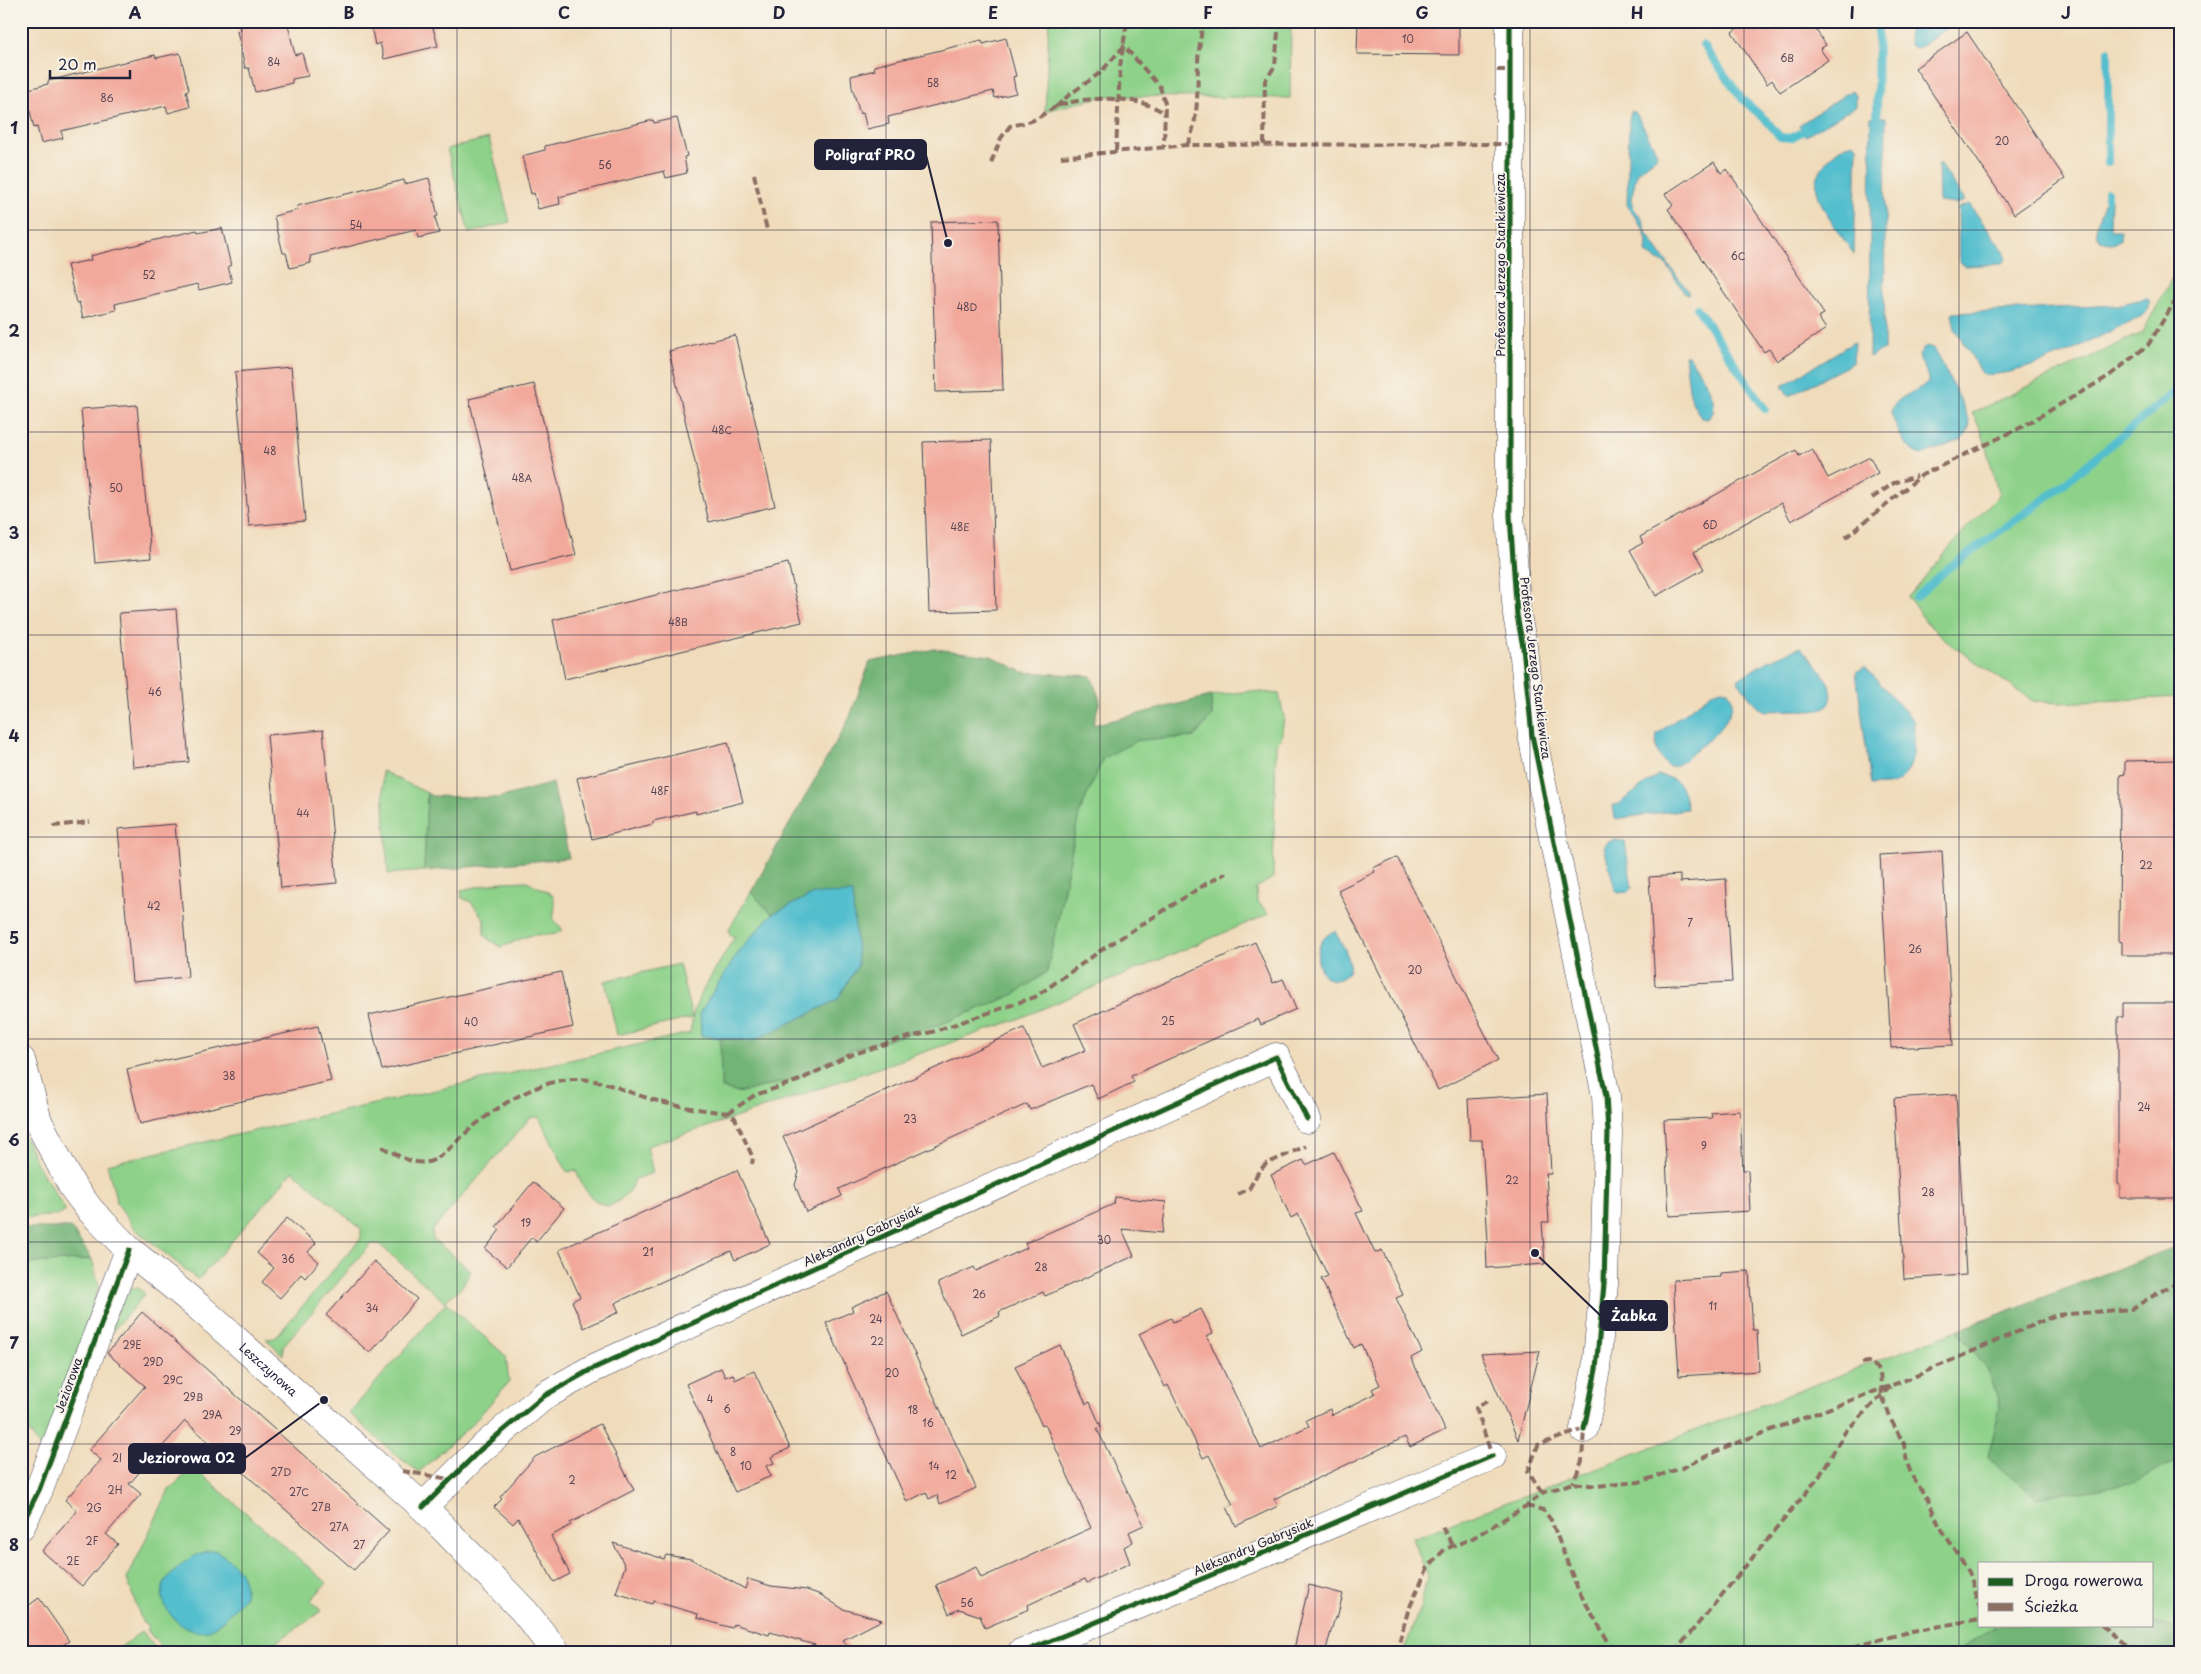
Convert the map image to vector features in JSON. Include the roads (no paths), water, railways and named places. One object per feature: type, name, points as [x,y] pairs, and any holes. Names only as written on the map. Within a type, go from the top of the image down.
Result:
[{"type":"street","name":"Profesora Jerzego Stankiewicza","points":[[1510,21],[1510,516],[1517,614],[1523,647],[1532,735],[1606,1096],[1607,1114],[1604,1284],[1596,1369],[1584,1429]]},
{"type":"street","name":"Aleksandry Gabrysiak","points":[[423,1507],[480,1450],[544,1396],[592,1370],[1276,1057],[1307,1119]]},
{"type":"street","name":"Leszczynowa","points":[[22,1066],[38,1122],[72,1186],[90,1210],[129,1250],[200,1308],[423,1507],[524,1611],[557,1653]]},
{"type":"street","name":"Jeziorowa","points":[[21,1526],[40,1490],[129,1250]]},
{"type":"street","name":"Aleksandry Gabrysiak","points":[[1021,1653],[1492,1456]]},
{"type":"water","points":[[1913,21],[1957,21],[1920,47],[1915,48],[1910,45],[1908,36]]},
{"type":"water","points":[[1852,90],[1856,95],[1856,106],[1806,136],[1799,125]]},
{"type":"water","points":[[1631,111],[1636,113],[1657,153],[1656,158],[1637,172],[1631,200],[1634,209],[1643,221],[1647,234],[1688,291],[1688,295],[1685,294],[1667,265],[1646,253],[1647,241],[1644,230],[1627,205],[1629,120]]},
{"type":"water","points":[[1871,117],[1886,117],[1884,349],[1869,357]]},
{"type":"water","points":[[1855,143],[1857,146],[1854,254],[1823,208],[1817,188],[1817,179],[1822,168],[1834,154],[1847,145]]},
{"type":"water","points":[[1938,165],[1941,165],[1965,201],[1956,204],[1939,202]]},
{"type":"water","points":[[2105,198],[2111,198],[2110,230],[2121,230],[2120,240],[2112,243],[2104,242],[2099,238],[2096,227]]},
{"type":"water","points":[[1969,204],[2006,254],[2005,261],[2000,264],[1964,266],[1959,262],[1958,208]]},
{"type":"water","points":[[2147,298],[2150,302],[2148,310],[2142,316],[2085,344],[2044,362],[2003,373],[1983,375],[1955,329],[1952,313],[2118,305]]},
{"type":"water","points":[[1854,342],[1853,363],[1789,396],[1782,386]]},
{"type":"water","points":[[1926,346],[1934,348],[1962,403],[1970,424],[1966,435],[1961,440],[1921,455],[1906,443],[1891,413],[1896,403],[1928,383],[1919,354]]},
{"type":"water","points":[[1685,355],[1688,355],[1712,396],[1713,412],[1708,419],[1701,418],[1692,402]]},
{"type":"water","points":[[1800,647],[1820,670],[1831,689],[1831,698],[1827,705],[1812,711],[1766,711],[1758,708],[1737,680],[1764,663]]},
{"type":"water","points":[[1865,667],[1914,721],[1914,747],[1911,764],[1902,778],[1890,785],[1871,785],[1856,672]]},
{"type":"water","points":[[1721,689],[1728,690],[1732,700],[1731,710],[1726,720],[1709,739],[1682,762],[1676,766],[1669,767],[1658,752],[1656,744],[1657,734],[1713,692]]},
{"type":"water","points":[[1658,775],[1672,779],[1680,785],[1687,809],[1615,819],[1613,805],[1618,804]]},
{"type":"water","points":[[1616,840],[1625,842],[1632,888],[1628,892],[1618,893],[1615,889],[1604,847],[1608,842]]},
{"type":"water","points":[[852,893],[858,965],[837,1000],[753,1041],[701,1036],[700,1012],[740,950],[772,914],[814,894]]},
{"type":"water","points":[[1335,931],[1348,956],[1349,969],[1346,975],[1335,980],[1326,977],[1322,972],[1319,965],[1318,951],[1324,939]]},
{"type":"water","points":[[214,1550],[233,1563],[241,1575],[244,1581],[245,1597],[216,1626],[202,1632],[193,1631],[176,1621],[170,1614],[162,1596],[163,1587],[169,1577],[185,1562],[194,1556]]},
{"type":"waterway","points":[[1877,117],[1878,21]]},
{"type":"waterway","points":[[1703,45],[1743,100],[1767,121],[1780,137],[1791,138],[1803,131]]},
{"type":"waterway","points":[[2108,51],[2108,163]]},
{"type":"waterway","points":[[2107,192],[2107,198]]},
{"type":"waterway","points":[[1697,308],[1765,409]]},
{"type":"waterway","points":[[1916,597],[1947,569],[2053,493],[2180,387]]},
{"type":"place","name":"Poligraf PRO","points":[[948,243]]},
{"type":"place","name":"Żabka","points":[[1535,1253]]},
{"type":"place","name":"Jeziorowa 02","points":[[324,1400]]}]
